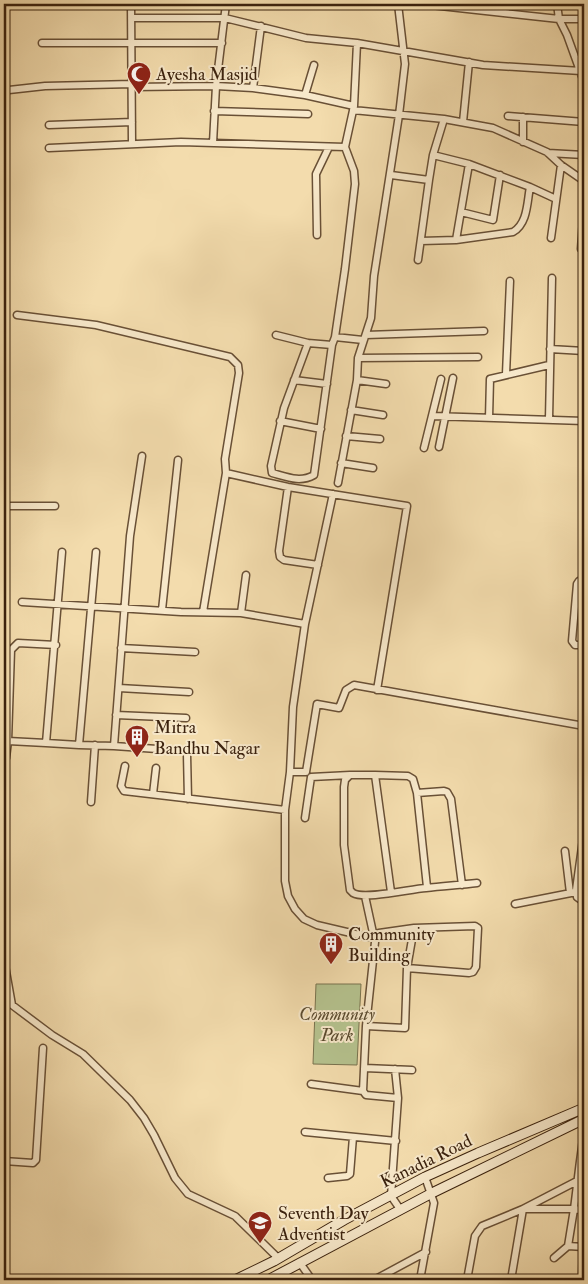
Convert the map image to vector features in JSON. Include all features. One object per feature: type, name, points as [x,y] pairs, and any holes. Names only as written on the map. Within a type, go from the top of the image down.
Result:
[{"type":"main road","name":"Kanadia Road","points":[[234,1280],[278,1258],[425,1177],[584,1108]]},
{"type":"main road","points":[[563,1117],[569,1126]]},
{"type":"main road","name":"Kanadia Road","points":[[268,1280],[432,1193],[584,1119]]},
{"type":"main road","points":[[478,1153],[484,1167]]},
{"type":"street","points":[[131,4],[132,144]]},
{"type":"street","points":[[213,143],[216,86],[226,4]]},
{"type":"street","points":[[338,483],[357,380],[358,358],[371,318],[374,276],[399,115],[405,64],[398,4]]},
{"type":"street","points":[[422,4],[559,19],[584,19]]},
{"type":"street","points":[[557,4],[559,19],[567,34],[584,82]]},
{"type":"street","points":[[131,18],[225,18],[306,38],[357,43],[483,65],[580,70]]},
{"type":"street","points":[[253,88],[261,26]]},
{"type":"street","points":[[42,43],[222,43]]},
{"type":"street","points":[[308,343],[280,421],[271,466],[272,473],[300,480],[314,475],[332,345],[335,337],[346,269],[355,184],[354,172],[345,147],[353,108],[357,43]]},
{"type":"street","points":[[576,59],[584,59]]},
{"type":"street","points":[[463,122],[470,62]]},
{"type":"street","points":[[306,95],[314,65]]},
{"type":"street","points":[[9,90],[45,86],[216,86],[253,88],[306,95],[353,108],[463,122],[493,128],[547,152],[584,155]]},
{"type":"street","points":[[214,111],[308,114]]},
{"type":"street","points":[[508,116],[584,122]]},
{"type":"street","points":[[522,142],[523,117]]},
{"type":"street","points":[[418,260],[429,180],[444,120]]},
{"type":"street","points":[[49,125],[132,122]]},
{"type":"street","points":[[49,148],[182,142],[345,147]]},
{"type":"street","points":[[317,235],[316,174],[329,147]]},
{"type":"street","points":[[547,152],[561,165],[584,181]]},
{"type":"street","points":[[434,155],[469,164],[556,199]]},
{"type":"street","points":[[456,240],[469,164]]},
{"type":"street","points":[[551,238],[561,165]]},
{"type":"street","points":[[391,175],[429,180]]},
{"type":"street","points":[[461,212],[493,220],[500,176]]},
{"type":"street","points":[[421,241],[456,240],[513,232],[518,229],[524,220],[530,187]]},
{"type":"street","points":[[581,249],[584,205]]},
{"type":"street","points":[[549,419],[552,278]]},
{"type":"street","points":[[506,374],[510,281]]},
{"type":"street","points":[[17,315],[96,326],[230,357],[238,365],[239,373],[225,459],[226,473],[203,612]]},
{"type":"street","points":[[335,337],[365,338],[484,331]]},
{"type":"street","points":[[276,335],[308,343],[332,345]]},
{"type":"street","points":[[550,349],[584,351]]},
{"type":"street","points":[[358,358],[478,357]]},
{"type":"street","points":[[489,418],[490,378],[550,365]]},
{"type":"street","points":[[439,447],[453,378]]},
{"type":"street","points":[[424,448],[440,379]]},
{"type":"street","points":[[294,380],[327,384]]},
{"type":"street","points":[[357,380],[386,384]]},
{"type":"street","points":[[350,410],[383,415]]},
{"type":"street","points":[[432,416],[584,421]]},
{"type":"street","points":[[280,421],[321,429]]},
{"type":"street","points":[[346,436],[380,439]]},
{"type":"street","points":[[114,746],[130,536],[142,456]]},
{"type":"street","points":[[162,610],[178,460]]},
{"type":"street","points":[[341,463],[373,468]]},
{"type":"street","points":[[226,473],[288,487],[407,506],[378,690]]},
{"type":"street","points":[[288,487],[279,551],[280,557],[284,560],[318,565]]},
{"type":"street","points":[[333,494],[305,624],[293,707],[290,772],[285,810],[285,881],[288,896],[304,920],[362,936],[373,937],[378,933],[414,928],[447,926],[475,926],[478,928],[476,967],[473,972],[407,968]]},
{"type":"street","points":[[4,506],[55,506]]},
{"type":"street","points":[[46,743],[56,645],[62,552]]},
{"type":"street","points":[[79,744],[96,552]]},
{"type":"street","points":[[241,613],[246,575]]},
{"type":"street","points":[[584,580],[579,580],[578,584],[572,641],[575,645],[584,645]]},
{"type":"street","points":[[22,602],[91,607],[241,613],[305,624]]},
{"type":"street","points":[[6,758],[12,650],[18,643],[56,645]]},
{"type":"street","points":[[121,648],[195,652]]},
{"type":"street","points":[[290,772],[306,772],[317,704],[339,708],[346,690],[354,685],[584,726]]},
{"type":"street","points":[[118,688],[189,692]]},
{"type":"street","points":[[116,715],[186,718]]},
{"type":"street","points":[[8,742],[79,744],[186,751],[188,799]]},
{"type":"street","points":[[91,802],[95,745]]},
{"type":"street","points":[[125,766],[122,790],[285,810]]},
{"type":"street","points":[[153,794],[156,768]]},
{"type":"street","points":[[350,775],[345,780],[344,787],[344,846],[350,890],[356,895],[365,896],[427,887],[477,884]]},
{"type":"street","points":[[305,818],[311,777],[350,775],[408,776],[413,779],[416,793],[427,887]]},
{"type":"street","points":[[375,775],[391,892]]},
{"type":"street","points":[[416,793],[444,791],[448,794],[452,807],[462,885]]},
{"type":"street","points":[[573,892],[584,832]]},
{"type":"street","points":[[566,851],[573,892],[584,902]]},
{"type":"street","points":[[515,904],[573,892]]},
{"type":"street","points":[[363,1091],[366,1026],[375,942],[365,896]]},
{"type":"street","points":[[4,919],[4,945]]},
{"type":"street","points":[[366,1026],[405,1028],[407,968],[414,928]]},
{"type":"street","points":[[4,960],[12,1005],[52,1035],[83,1054],[130,1100],[154,1135],[175,1178],[188,1194],[235,1216],[278,1258]]},
{"type":"street","points":[[4,1161],[32,1163],[36,1160],[43,1048]]},
{"type":"street","points":[[365,1068],[412,1070]]},
{"type":"street","points":[[395,1069],[398,1098],[391,1196],[400,1210]]},
{"type":"street","points":[[311,1084],[363,1091],[366,1095],[398,1098]]},
{"type":"street","points":[[305,1132],[396,1140]]},
{"type":"street","points":[[554,1258],[568,1246],[577,1181],[582,1161],[584,1132]]},
{"type":"street","points":[[328,1178],[350,1174],[353,1137]]},
{"type":"street","points":[[420,1280],[434,1202],[425,1177]]},
{"type":"street","points":[[467,1280],[475,1236],[482,1226],[523,1209],[577,1181]]},
{"type":"street","points":[[523,1209],[584,1210]]},
{"type":"street","points":[[511,1280],[523,1209]]},
{"type":"street","points":[[568,1246],[583,1246],[582,1280]]},
{"type":"street","points":[[374,1280],[426,1252]]},
{"type":"street","points":[[300,1263],[312,1280]]},
{"type":"green space","name":"Community Park","points":[[316,984],[361,984],[357,1065],[313,1064]]},
{"type":"place","name":"Ayesha Masjid","points":[[139,95]]},
{"type":"place","name":"Mitra Bandhu Nagar","points":[[137,758]]},
{"type":"place","name":"Community Building","points":[[331,965]]},
{"type":"place","name":"Seventh Day Adventist","points":[[260,1244]]}]
